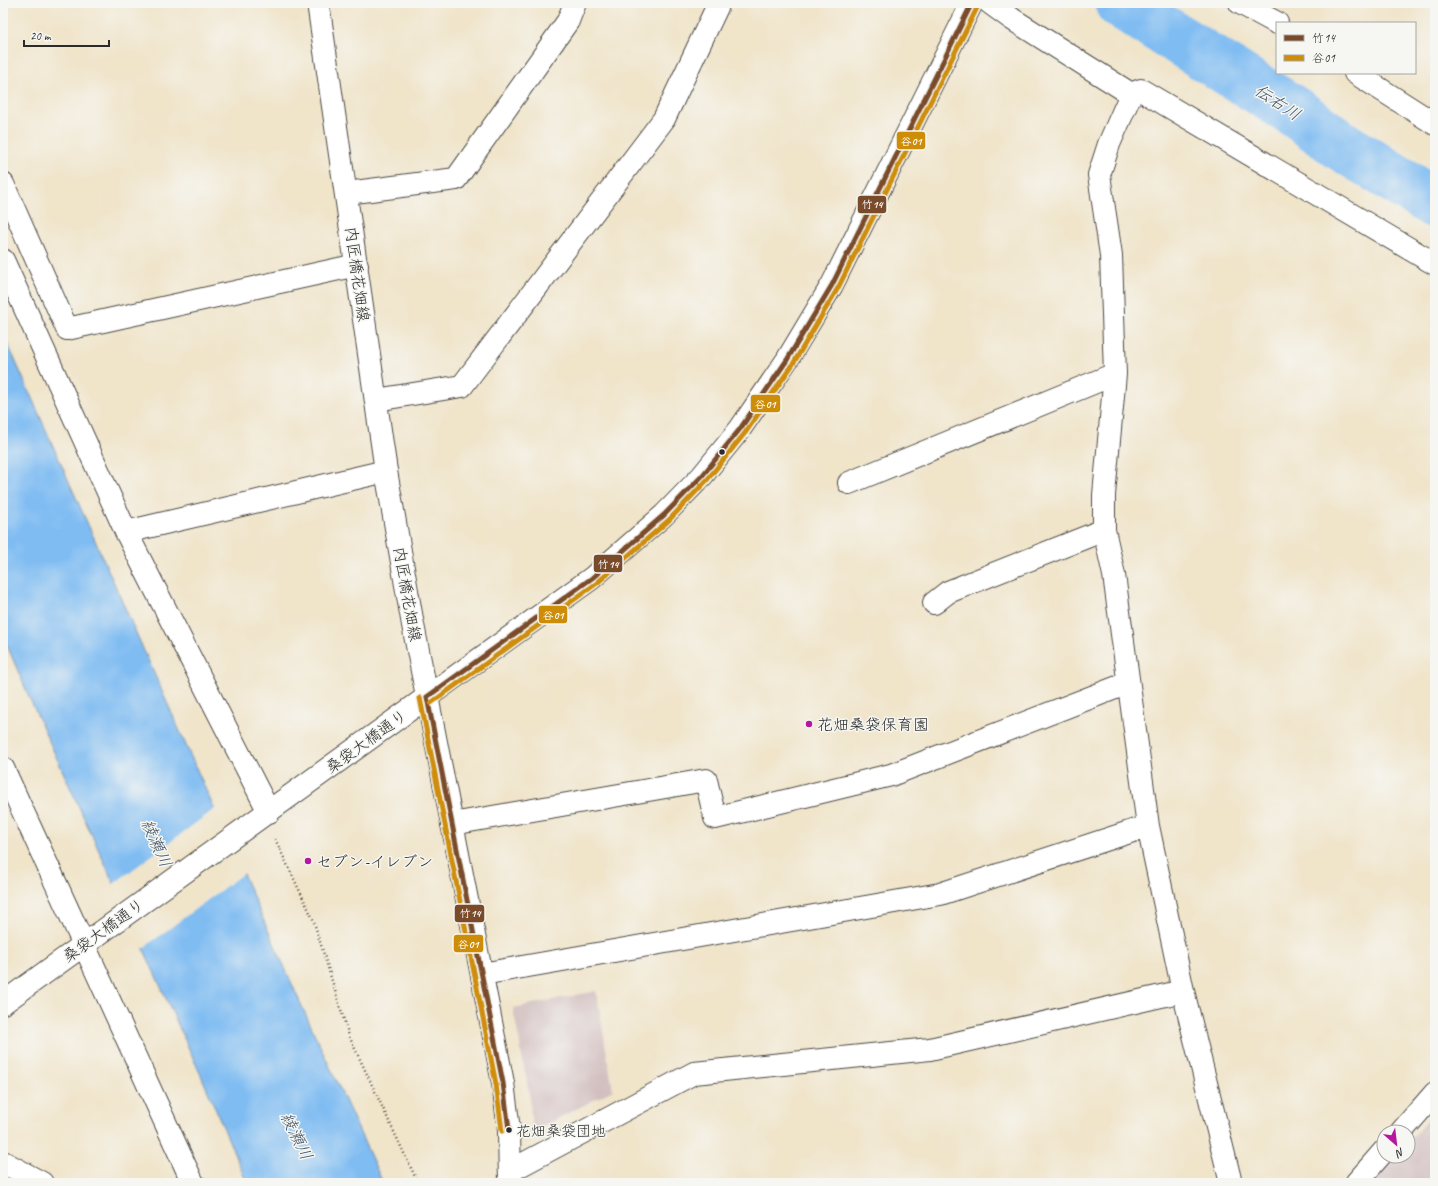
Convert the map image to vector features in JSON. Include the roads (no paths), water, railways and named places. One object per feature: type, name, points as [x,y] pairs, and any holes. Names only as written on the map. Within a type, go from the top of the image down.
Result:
[{"type":"street","name":"内匠橋花畑線","points":[[318,3],[386,471],[427,697],[503,1083],[509,1130],[510,1177]]},
{"type":"street","points":[[346,193],[456,178],[568,21],[575,3]]},
{"type":"street","points":[[376,400],[462,386],[664,118],[719,3]]},
{"type":"street","name":"桑袋大橋通り","points":[[3,1002],[592,578],[664,515],[702,476],[740,429],[787,360],[832,285],[972,3]]},
{"type":"street","points":[[990,3],[1012,19],[1131,94]]},
{"type":"street","points":[[1240,3],[1276,22]]},
{"type":"street","points":[[1357,74],[1435,124]]},
{"type":"street","points":[[1231,1183],[1183,991],[1148,826],[1114,575],[1104,530],[1104,495],[1114,374],[1112,255],[1099,175],[1109,144],[1131,94],[1141,90],[1435,264]]},
{"type":"street","points":[[3,184],[67,329],[357,265]]},
{"type":"street","points":[[3,260],[126,532],[261,817]]},
{"type":"street","points":[[849,483],[1114,374]]},
{"type":"street","points":[[126,532],[386,471]]},
{"type":"street","points":[[934,603],[948,592],[1104,530]]},
{"type":"street","points":[[452,824],[706,780],[714,818],[892,775],[1128,683]]},
{"type":"street","points":[[3,768],[92,938],[193,1183]]},
{"type":"street","points":[[482,974],[940,894],[1148,826]]},
{"type":"street","points":[[510,1177],[694,1073],[930,1049],[1183,991]]},
{"type":"street","points":[[1408,1124],[1435,1093]]},
{"type":"street","points":[[1356,1183],[1376,1160]]},
{"type":"street","points":[[3,1162],[42,1183]]},
{"type":"water","name":"綾瀬川","points":[[3,333],[300,1002],[383,1183],[247,1183],[204,1082],[29,697],[3,636]]},
{"type":"waterway","name":"伝右川","points":[[1120,3],[1295,112],[1342,146],[1435,203]]},
{"type":"place","name":"花畑桑袋保育園","points":[[809,724]]},
{"type":"place","name":"セブン-イレブン","points":[[308,861]]},
{"type":"place","name":"花畑桑袋団地","points":[[509,1130]]}]
